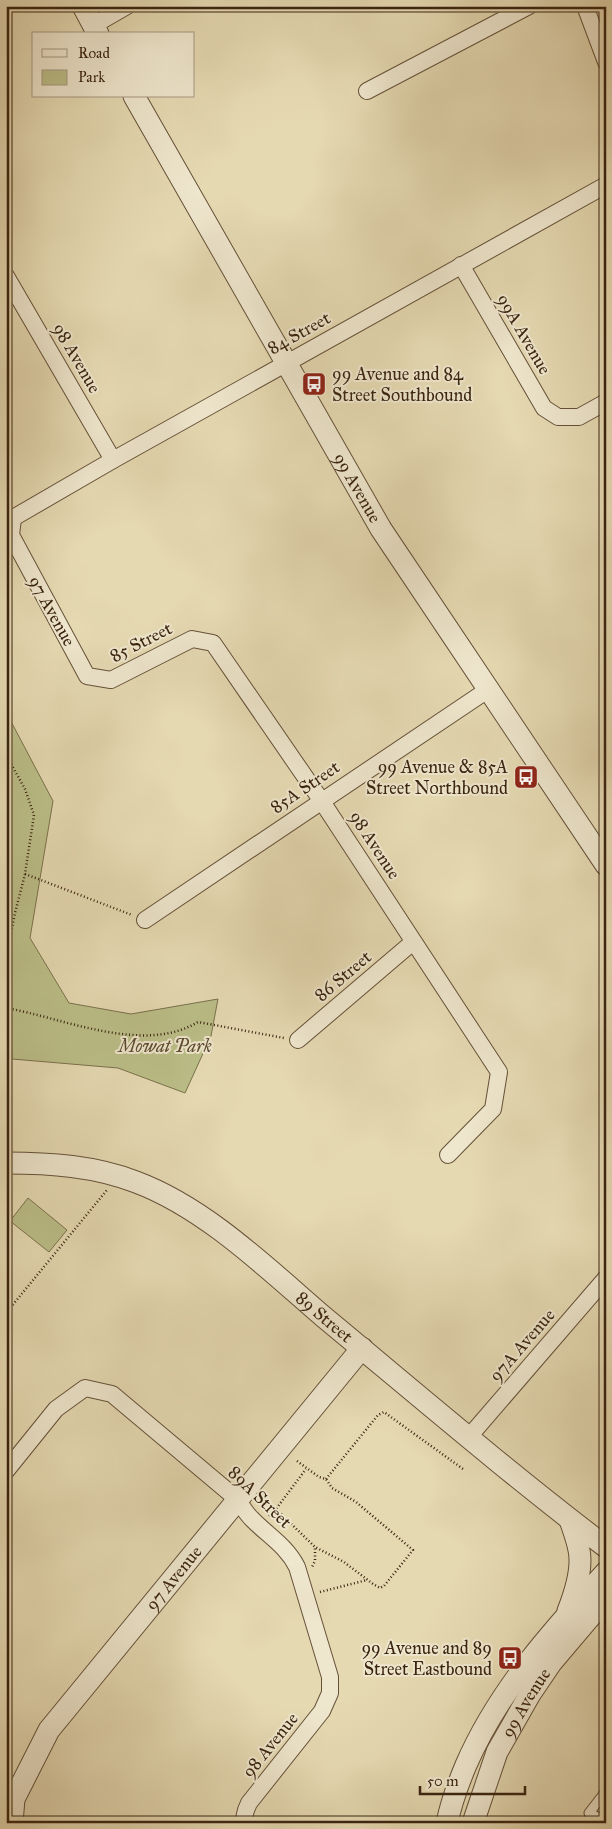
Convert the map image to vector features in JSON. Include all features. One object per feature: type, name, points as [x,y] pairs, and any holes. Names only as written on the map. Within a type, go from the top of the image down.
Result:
[{"type":"street","points":[[83,6],[96,29],[127,6]]},
{"type":"street","points":[[367,91],[528,6]]},
{"type":"street","points":[[585,6],[606,62]]},
{"type":"street","name":"99 Avenue","points":[[135,98],[381,530],[602,853]]},
{"type":"street","name":"84 Street","points":[[13,518],[606,184]]},
{"type":"street","name":"99A Avenue","points":[[461,265],[544,408],[558,418],[579,417],[606,402]]},
{"type":"street","name":"98 Avenue","points":[[6,276],[12,301],[113,460]]},
{"type":"street","name":"97 Avenue","points":[[13,518],[11,535],[87,676]]},
{"type":"street","name":"85 Street","points":[[87,676],[111,680],[192,639],[213,643]]},
{"type":"street","name":"98 Avenue","points":[[213,643],[322,800],[499,1072],[493,1109],[448,1155]]},
{"type":"street","name":"85A Street","points":[[145,920],[489,689]]},
{"type":"street","name":"86 Street","points":[[298,1040],[413,942]]},
{"type":"street","name":"89 Street","points":[[6,1162],[73,1166],[118,1175],[151,1188],[206,1220],[468,1438],[606,1547]]},
{"type":"street","name":"97A Avenue","points":[[468,1438],[606,1278]]},
{"type":"street","name":"97 Avenue","points":[[12,1823],[14,1799],[49,1730],[362,1348]]},
{"type":"street","name":"89A Street","points":[[6,1471],[56,1409],[84,1388],[112,1394],[237,1499],[251,1518],[287,1550],[297,1567],[330,1677],[330,1693]]},
{"type":"street","points":[[566,1616],[574,1594],[580,1560],[570,1520]]},
{"type":"street","name":"99 Avenue","points":[[447,1823],[458,1784],[477,1739],[516,1678],[566,1616],[606,1572]]},
{"type":"street","name":"99 Avenue","points":[[473,1823],[497,1752],[530,1694],[551,1663],[606,1598]]},
{"type":"street","name":"98 Avenue","points":[[244,1823],[249,1803],[317,1719],[330,1693]]},
{"type":"lane","points":[[606,1791],[588,1813],[606,1821]]},
{"type":"path","points":[[6,755],[25,789],[34,815],[25,874],[6,958]]},
{"type":"path","points":[[25,874],[145,920]]},
{"type":"path","points":[[6,1008],[129,1035],[173,1033],[186,1029],[198,1022],[298,1040]]},
{"type":"path","points":[[6,1313],[118,1175]]},
{"type":"path","points":[[326,1479],[378,1415],[384,1412],[463,1470]]},
{"type":"path","points":[[276,1509],[315,1547],[344,1562],[377,1587],[384,1586],[413,1550],[356,1502],[332,1488],[326,1479],[306,1469],[297,1461]]},
{"type":"path","points":[[268,1517],[306,1469]]},
{"type":"path","points":[[308,1569],[314,1564],[315,1547]]},
{"type":"path","points":[[316,1594],[367,1580]]},
{"type":"green space","name":"Mowat Park","points":[[6,712],[53,801],[30,938],[69,1003],[131,1014],[218,999],[211,1036],[185,1093],[118,1068],[12,1059],[8,913],[6,912]]},
{"type":"green space","points":[[28,1198],[67,1230],[49,1252],[10,1221]]},
{"type":"place","name":"99 Avenue and 84 Street Southbound","points":[[314,384]]},
{"type":"place","name":"99 Avenue & 85A Street Northbound","points":[[526,777]]},
{"type":"place","name":"99 Avenue and 89 Street Eastbound","points":[[510,1658]]}]
